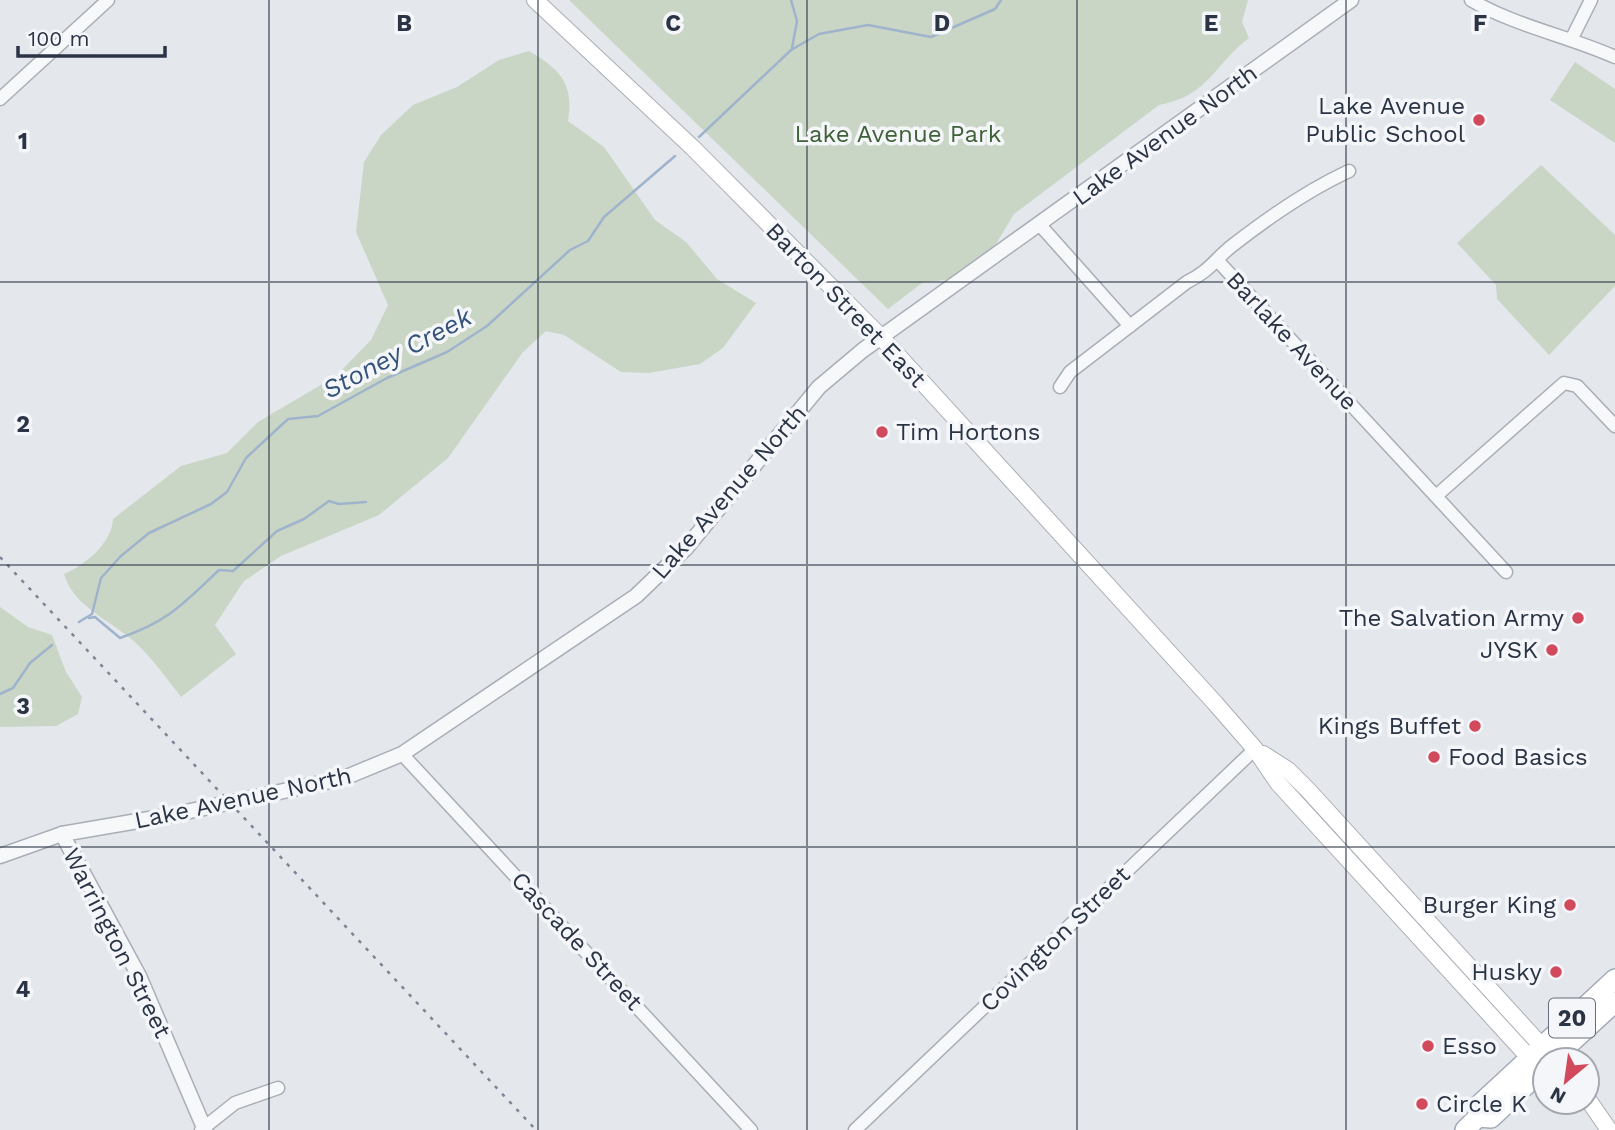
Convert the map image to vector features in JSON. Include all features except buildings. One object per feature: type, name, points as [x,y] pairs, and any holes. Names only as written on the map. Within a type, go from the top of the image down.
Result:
[{"type":"main road","name":"Barton Street East","points":[[535,0],[693,148],[881,337],[1255,748],[1278,783],[1438,958],[1531,1048]]},
{"type":"main road","name":"Barton Street East","points":[[1255,748],[1288,770],[1451,947],[1532,1046]]},
{"type":"main road","points":[[1438,958],[1451,947]]},
{"type":"main road","name":"20","points":[[1558,1046],[1615,979]]},
{"type":"main road","name":"20","points":[[1564,1046],[1615,1002]]},
{"type":"main road","name":"20","points":[[1472,1124],[1479,1105],[1531,1071]]},
{"type":"main road","points":[[1597,1117],[1609,1130]]},
{"type":"street","points":[[2,94],[108,0]]},
{"type":"street","name":"Lake Avenue North","points":[[0,856],[62,834],[180,814],[344,778],[402,754],[636,596],[686,548],[772,440],[820,387],[881,337],[1351,0]]},
{"type":"street","points":[[1471,0],[1495,13],[1572,38],[1615,57]]},
{"type":"street","points":[[1572,38],[1591,0]]},
{"type":"street","points":[[1217,260],[1244,237],[1322,184],[1349,171]]},
{"type":"street","points":[[1040,225],[1130,326]]},
{"type":"street","name":"Barlake Avenue","points":[[1060,387],[1070,372],[1187,282],[1206,272],[1217,260],[1506,572]]},
{"type":"street","points":[[1436,496],[1564,383],[1577,386],[1615,426]]},
{"type":"street","name":"Covington Street","points":[[855,1130],[1255,748]]},
{"type":"street","name":"Cascade Street","points":[[402,754],[751,1130]]},
{"type":"street","name":"Warrington Street","points":[[62,834],[139,976],[203,1129]]},
{"type":"street","points":[[203,1129],[235,1103],[278,1088]]},
{"type":"green space","name":"Lake Avenue Park","points":[[569,0],[1248,0],[1242,22],[1249,38],[1200,87],[1176,101],[1159,105],[1014,214],[985,262],[958,278],[922,283],[888,309]]},
{"type":"green space","points":[[529,51],[563,79],[569,97],[568,121],[604,147],[655,220],[686,242],[717,279],[756,303],[723,348],[700,364],[649,373],[621,372],[564,335],[546,331],[523,352],[448,458],[379,515],[281,556],[244,581],[215,625],[236,654],[181,697],[140,647],[77,597],[64,574],[80,565],[103,545],[113,519],[181,466],[227,453],[258,422],[336,376],[371,340],[388,305],[356,232],[364,162],[381,135],[413,105],[457,87],[499,60]]},
{"type":"green space","points":[[1575,62],[1615,89],[1615,143],[1550,100]]},
{"type":"green space","points":[[1541,165],[1615,235],[1615,286],[1549,355],[1497,299],[1496,285],[1457,243]]},
{"type":"green space","points":[[0,607],[28,627],[52,635],[66,672],[82,697],[78,714],[56,726],[0,727]]},
{"type":"waterway","name":"Stoney Creek","points":[[791,0],[797,21],[792,48]]},
{"type":"waterway","points":[[699,137],[791,50],[819,34],[868,25],[931,37],[995,9],[1001,0]]},
{"type":"waterway","name":"Stoney Creek","points":[[79,622],[92,614],[101,578],[121,556],[149,533],[211,504],[227,492],[246,458],[288,419],[318,416],[387,378],[447,352],[487,326],[570,250],[588,241],[604,217],[675,156]]},
{"type":"waterway","points":[[89,618],[95,617],[120,638],[137,632],[174,610],[219,570],[233,571],[277,531],[304,519],[329,501],[339,504],[366,502]]},
{"type":"waterway","name":"Stoney Creek","points":[[0,694],[13,688],[30,663],[52,645]]},
{"type":"railway","points":[[0,557],[536,1130]]},
{"type":"place","name":"Lake Avenue Public School","points":[[1479,120]]},
{"type":"place","name":"Tim Hortons","points":[[882,432]]},
{"type":"place","name":"The Salvation Army","points":[[1578,618]]},
{"type":"place","name":"JYSK","points":[[1552,650]]},
{"type":"place","name":"Kings Buffet","points":[[1475,726]]},
{"type":"place","name":"Food Basics","points":[[1434,757]]},
{"type":"place","name":"Burger King","points":[[1570,905]]},
{"type":"place","name":"Husky","points":[[1556,972]]},
{"type":"place","name":"Esso","points":[[1428,1046]]},
{"type":"place","name":"Circle K","points":[[1422,1104]]}]
